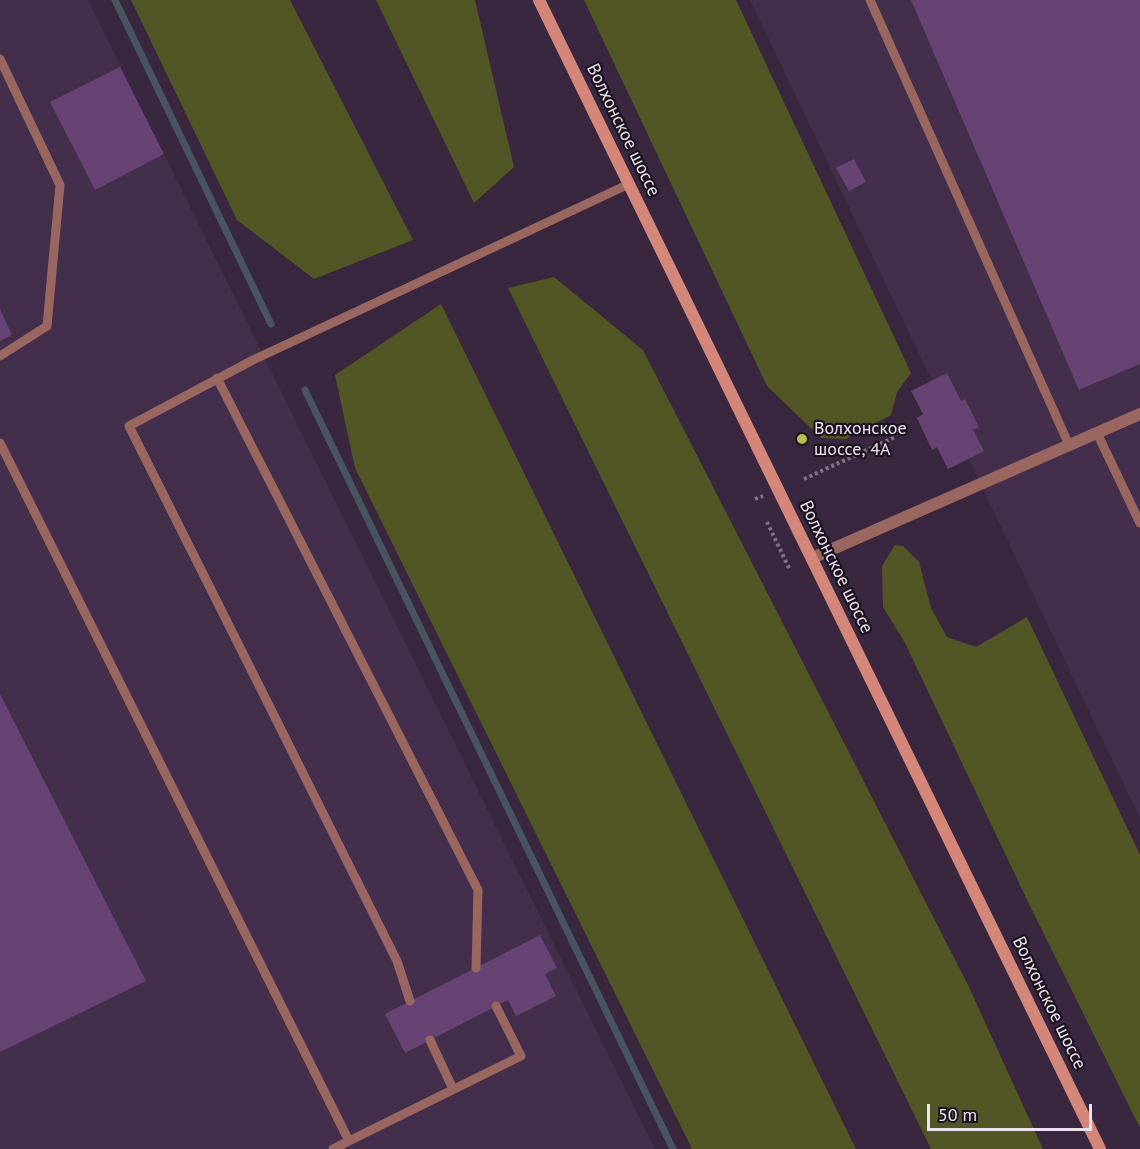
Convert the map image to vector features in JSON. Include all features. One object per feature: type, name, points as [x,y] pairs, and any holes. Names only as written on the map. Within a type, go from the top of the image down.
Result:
[{"type":"main road","name":"Волхонское шоссе","points":[[539,0],[1100,1149]]},
{"type":"street","points":[[812,558],[1140,414]]},
{"type":"lane","points":[[870,0],[1069,445]]},
{"type":"lane","points":[[0,59],[60,185],[47,326],[0,356]]},
{"type":"lane","points":[[410,1001],[397,961],[129,426],[218,378],[629,184]]},
{"type":"lane","points":[[218,378],[478,890],[476,968]]},
{"type":"lane","points":[[1097,433],[1140,523]]},
{"type":"lane","points":[[0,443],[350,1141]]},
{"type":"lane","points":[[333,1149],[520,1056],[496,1006]]},
{"type":"lane","points":[[430,1040],[453,1089]]},
{"type":"path","points":[[804,479],[895,437]]},
{"type":"path","points":[[766,522],[789,568]]},
{"type":"shaded area","points":[[0,0],[88,0],[655,1149],[0,1149]]},
{"type":"shaded area","points":[[750,0],[1140,0],[1140,818],[969,460],[948,469],[938,448],[932,450],[917,418],[923,414],[911,391],[932,381]]},
{"type":"green space","points":[[131,0],[290,0],[413,240],[314,279],[237,220]]},
{"type":"green space","points":[[376,0],[475,0],[514,167],[474,203]]},
{"type":"green space","points":[[584,0],[736,0],[911,373],[897,392],[891,415],[846,439],[821,438],[767,386]]},
{"type":"green space","points":[[554,277],[643,350],[968,985],[1043,1149],[931,1149],[508,288]]},
{"type":"green space","points":[[441,304],[856,1149],[692,1149],[355,468],[335,375]]},
{"type":"green space","points":[[895,545],[903,546],[919,562],[931,608],[947,637],[976,647],[1027,617],[1140,855],[1140,1128],[1029,904],[905,643],[883,607],[882,566]]},
{"type":"building","points":[[911,0],[1140,0],[1140,364],[1079,390]]},
{"type":"building","points":[[120,67],[164,154],[95,190],[50,102]]},
{"type":"building","points":[[854,159],[866,182],[849,191],[836,168]]},
{"type":"building","points":[[0,309],[12,335],[0,341]]},
{"type":"building","points":[[947,373],[961,401],[965,399],[979,427],[973,430],[984,451],[948,469],[937,447],[932,450],[917,418],[923,414],[911,391]]},
{"type":"building","points":[[0,694],[146,981],[0,1052]]},
{"type":"building","points":[[540,935],[557,968],[545,974],[556,996],[516,1016],[508,1000],[405,1053],[385,1014]]},
{"type":"waterway","points":[[115,0],[271,324]]},
{"type":"waterway","points":[[305,390],[673,1149]]},
{"type":"place","name":"Волхонское шоссе, 4А","points":[[802,439]]}]
